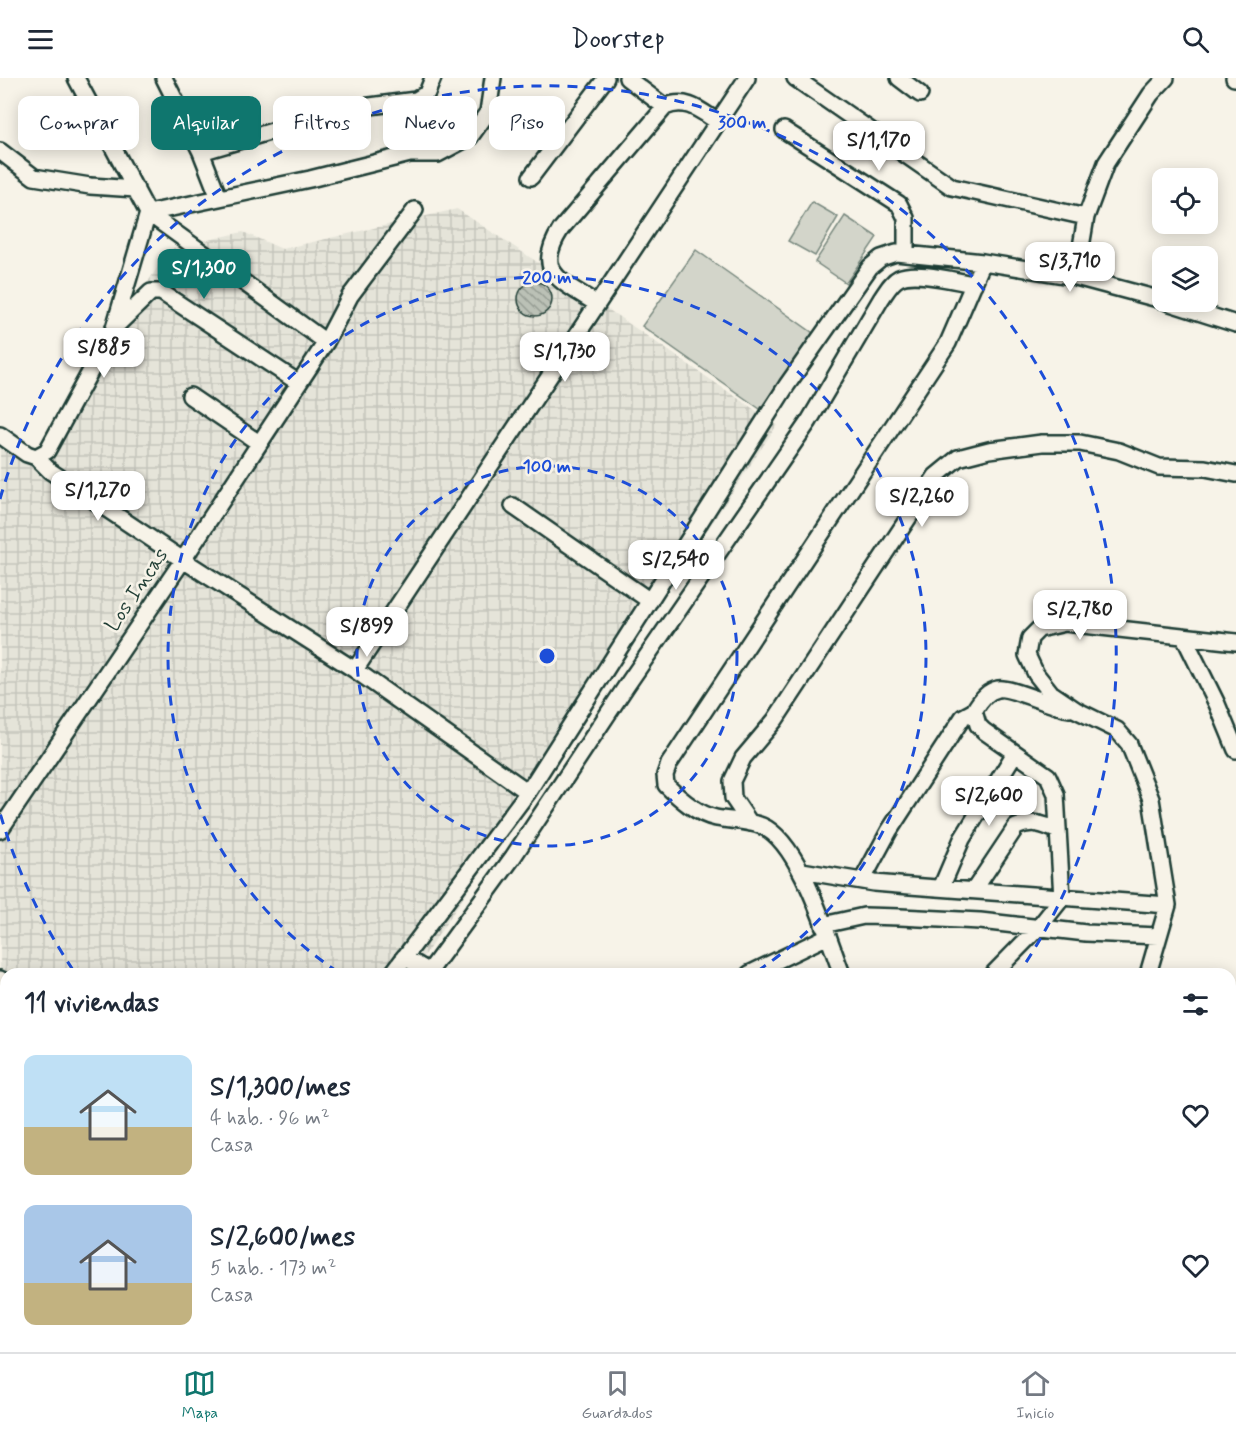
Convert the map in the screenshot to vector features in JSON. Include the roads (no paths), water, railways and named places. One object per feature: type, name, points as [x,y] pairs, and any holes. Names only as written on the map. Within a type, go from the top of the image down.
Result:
[{"type":"street","points":[[76,78],[148,213],[326,342]]},
{"type":"street","points":[[164,78],[201,152],[219,198]]},
{"type":"street","points":[[201,152],[347,109],[416,100],[427,93],[434,78]]},
{"type":"street","points":[[148,213],[310,179],[410,154],[438,154],[470,137],[488,112],[493,78]]},
{"type":"street","points":[[531,177],[606,78]]},
{"type":"street","points":[[627,78],[665,106]]},
{"type":"street","points":[[355,670],[747,78]]},
{"type":"street","points":[[795,78],[952,187],[1086,217]]},
{"type":"street","points":[[899,78],[920,94]]},
{"type":"street","points":[[1076,277],[1086,217],[1106,163],[1151,94],[1166,78]]},
{"type":"street","points":[[597,304],[558,277],[550,267],[548,257],[552,244],[561,229],[665,106],[675,103],[691,105],[718,122]]},
{"type":"street","points":[[784,130],[898,204],[906,218],[906,254]]},
{"type":"street","points":[[0,152],[34,177],[90,186],[136,189]]},
{"type":"street","name":"Los Incas","points":[[0,830],[260,444],[326,342],[350,296],[415,210]]},
{"type":"street","points":[[36,457],[47,451],[114,328],[148,213]]},
{"type":"street","points":[[396,968],[528,792],[787,385],[870,267],[881,258],[896,253],[983,262],[1076,277],[1152,297]]},
{"type":"street","points":[[841,968],[802,871],[779,837],[762,826],[714,818],[682,801],[666,786],[665,775],[669,764],[948,343],[983,262]]},
{"type":"street","points":[[435,968],[513,857],[621,695],[809,422],[880,299],[893,282],[911,275],[974,284]]},
{"type":"street","points":[[114,328],[151,292],[162,292],[299,383]]},
{"type":"street","points":[[1198,312],[1236,324]]},
{"type":"street","points":[[190,396],[260,444]]},
{"type":"street","points":[[0,435],[27,454],[36,457],[50,471],[183,560],[355,670],[528,792]]},
{"type":"street","points":[[750,823],[733,798],[732,781],[743,758],[775,720],[936,476],[958,458],[989,450],[1042,443],[1080,443],[1119,451],[1159,467],[1205,468],[1236,474]]},
{"type":"street","points":[[513,506],[650,601]]},
{"type":"street","points":[[1150,968],[1168,905],[1151,799],[1129,744],[1117,730],[1076,710],[1051,693],[1036,674],[1028,655],[1030,638],[1039,629],[1065,623],[1236,642]]},
{"type":"street","points":[[1184,637],[1217,704],[1236,750]]},
{"type":"street","points":[[862,881],[889,831],[963,717],[974,711],[990,692],[999,688],[1008,689],[1060,708],[1076,710]]},
{"type":"street","points":[[974,711],[978,725],[1048,776],[1056,794],[1062,898],[1039,927],[999,968]]},
{"type":"street","points":[[941,888],[962,839],[1015,753]]},
{"type":"street","points":[[974,890],[1016,827],[1026,822],[1043,823],[1058,831]]},
{"type":"street","points":[[802,871],[862,881],[1168,905]]},
{"type":"street","points":[[760,968],[846,918],[864,916],[980,921],[1086,933],[1159,936]]},
{"type":"street","points":[[404,957],[423,968]]}]
